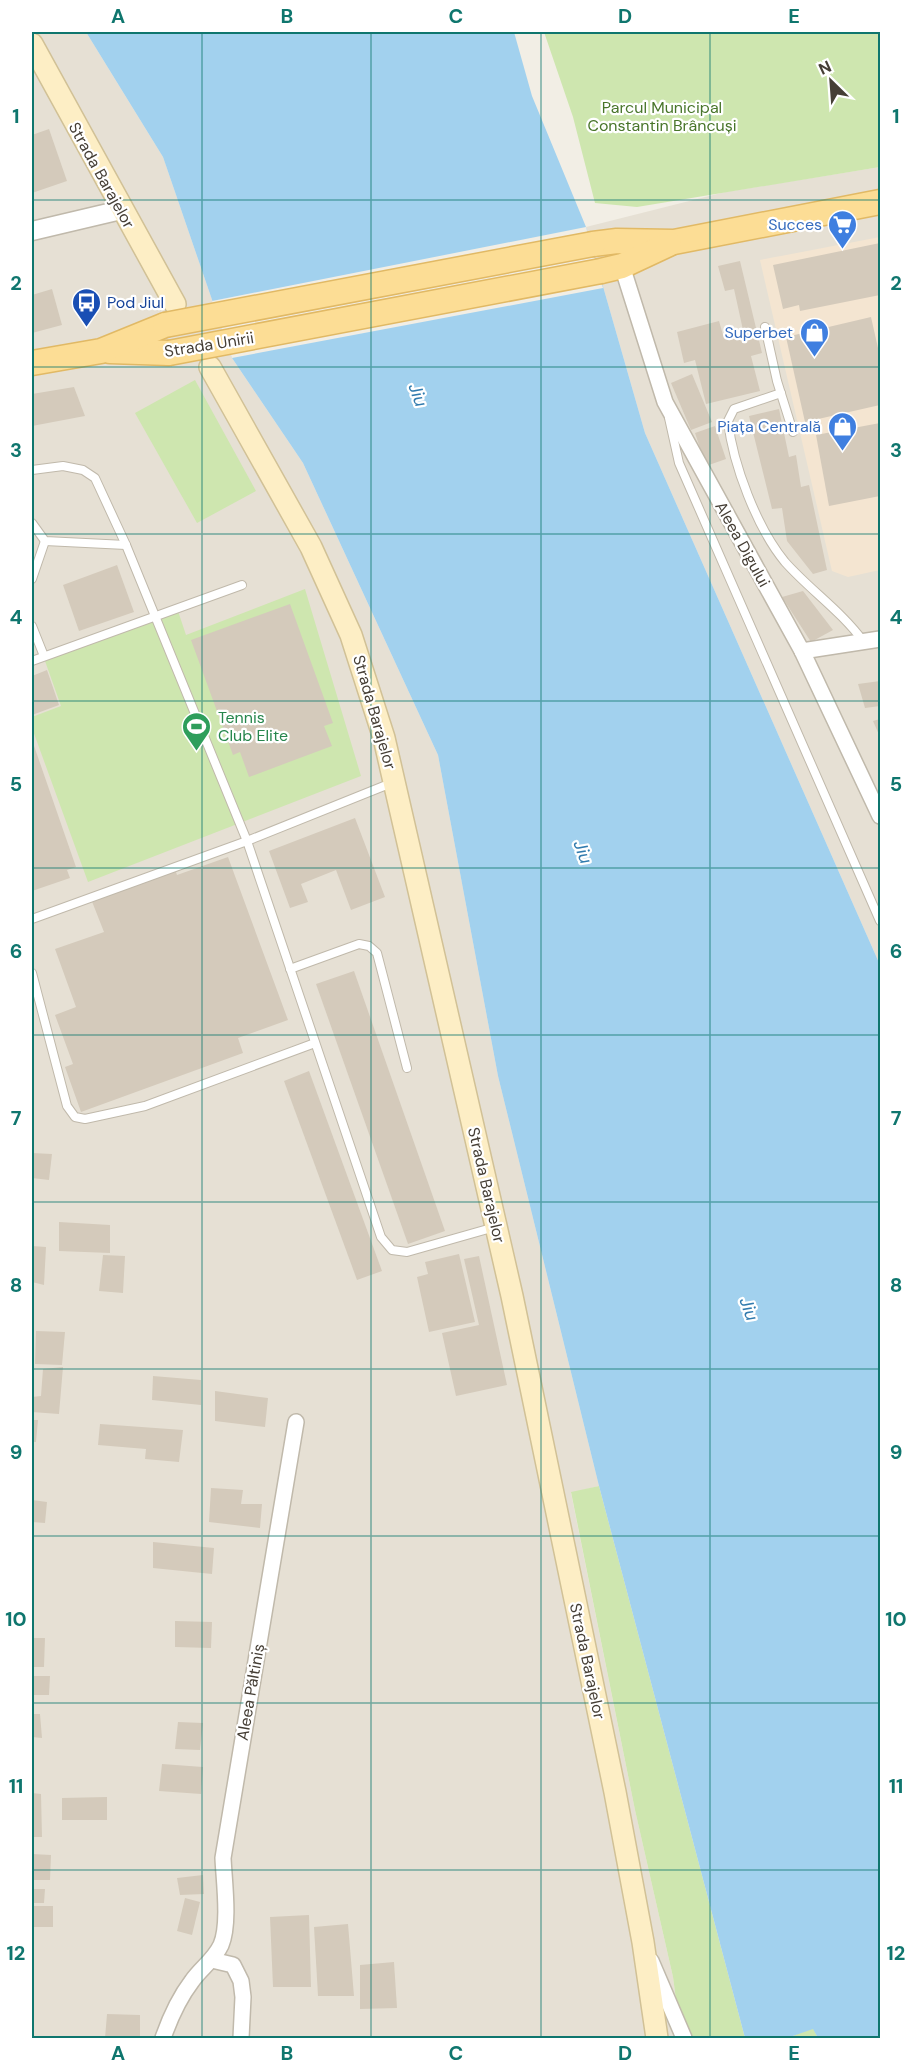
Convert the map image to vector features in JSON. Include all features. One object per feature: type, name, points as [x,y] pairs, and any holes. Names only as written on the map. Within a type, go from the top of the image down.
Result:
[{"type":"main road","name":"Strada Barajelor","points":[[32,44],[121,210],[170,315]]},
{"type":"main road","name":"Strada Unirii","points":[[101,351],[170,315],[593,244],[617,241],[674,242],[880,202]]},
{"type":"main road","name":"Strada Unirii","points":[[101,351],[169,353],[611,269],[674,242]]},
{"type":"main road","points":[[32,363],[101,351]]},
{"type":"main road","name":"Strada Barajelor","points":[[210,367],[292,511],[340,607],[374,700],[395,781],[496,1227],[615,1792],[643,1942],[657,2038]]},
{"type":"street","points":[[32,231],[121,210]]},
{"type":"street","name":"Aleea Digului","points":[[611,269],[665,402],[802,651],[880,816]]},
{"type":"street","points":[[802,651],[880,639]]},
{"type":"street","name":"Aleea Păltiniș","points":[[163,2038],[171,2017],[193,1979],[212,1960],[221,1944],[224,1924],[223,1858],[296,1422]]},
{"type":"street","points":[[643,1942],[684,2038]]},
{"type":"street","points":[[212,1960],[233,1965],[241,1981],[241,2038]]},
{"type":"lane","points":[[765,327],[793,432]]},
{"type":"lane","points":[[781,393],[734,409],[728,421],[738,465],[764,532],[786,562],[852,626],[863,641]]},
{"type":"lane","points":[[665,402],[679,463],[880,921]]},
{"type":"lane","points":[[32,470],[63,466],[83,470],[95,478],[126,545],[247,841],[381,1237],[392,1250],[407,1252],[496,1227]]},
{"type":"lane","points":[[32,523],[45,542]]},
{"type":"lane","points":[[45,542],[126,545]]},
{"type":"lane","points":[[32,579],[45,542]]},
{"type":"lane","points":[[32,662],[242,585]]},
{"type":"lane","points":[[32,626],[44,656]]},
{"type":"lane","points":[[32,919],[247,841],[395,781]]},
{"type":"lane","points":[[290,969],[359,944],[369,946],[377,952],[407,1068]]},
{"type":"lane","points":[[32,974],[67,1106],[75,1117],[85,1119],[145,1106],[315,1043]]},
{"type":"shaded area","points":[[32,32],[86,32],[163,157],[232,358],[303,463],[438,755],[498,1076],[599,1486],[571,1493],[635,1810],[673,1977],[681,2038],[32,2038]]},
{"type":"shaded area","points":[[880,167],[880,965],[645,433],[586,227],[725,192]]},
{"type":"shaded area","name":"Piața Centrală","points":[[880,237],[880,570],[848,577],[832,571],[760,260]]},
{"type":"green space","name":"Parcul Municipal Constantin Brâncuși","points":[[544,32],[880,32],[880,167],[637,207],[595,203],[573,117]]},
{"type":"green space","points":[[195,380],[256,491],[197,523],[135,413]]},
{"type":"green space","name":"Tennis Club Elite","points":[[305,589],[361,776],[88,882],[32,728],[32,717],[61,706],[45,661],[178,611],[186,635]]},
{"type":"green space","points":[[599,1486],[745,2038],[681,2038],[673,1977],[635,1810],[571,1492]]},
{"type":"green space","points":[[813,2028],[818,2038],[787,2038]]},
{"type":"water","name":"Jiu","points":[[86,32],[514,32],[532,96],[586,227],[645,433],[880,965],[880,2038],[818,2038],[813,2029],[787,2038],[745,2038],[599,1486],[498,1076],[438,755],[303,463],[232,358],[163,157]]},
{"type":"pier","points":[[586,227],[603,288],[232,358],[212,301]]},
{"type":"building","points":[[49,129],[67,181],[32,193],[32,135]]},
{"type":"building","points":[[880,243],[880,295],[800,311],[799,305],[783,309],[773,265]]},
{"type":"building","points":[[740,261],[762,353],[751,356],[760,391],[706,404],[695,360],[684,363],[677,332],[719,321],[723,335],[743,330],[734,289],[725,291],[718,266]]},
{"type":"building","points":[[52,289],[62,325],[32,333],[32,295]]},
{"type":"building","points":[[871,317],[880,357],[880,405],[805,422],[786,337]]},
{"type":"building","points":[[692,374],[712,422],[691,430],[671,383]]},
{"type":"building","points":[[74,387],[85,416],[32,426],[32,394]]},
{"type":"building","points":[[779,409],[789,457],[796,455],[801,487],[809,485],[827,570],[813,574],[787,541],[782,508],[772,509],[749,416]]},
{"type":"building","points":[[880,423],[880,496],[829,506],[816,435]]},
{"type":"building","points":[[715,426],[726,459],[706,466],[695,433]]},
{"type":"building","points":[[117,565],[134,612],[79,631],[63,585]]},
{"type":"building","points":[[803,591],[833,630],[811,642],[782,597]]},
{"type":"building","points":[[290,604],[333,723],[324,726],[332,746],[249,777],[240,752],[233,755],[191,640]]},
{"type":"building","points":[[47,670],[59,705],[32,715],[32,676]]},
{"type":"building","points":[[880,681],[880,706],[865,708],[858,684]]},
{"type":"building","points":[[880,719],[880,737],[873,721]]},
{"type":"building","points":[[32,740],[76,867],[67,870],[70,878],[32,891]]},
{"type":"building","points":[[355,818],[385,897],[351,910],[336,870],[301,884],[308,902],[290,908],[269,851]]},
{"type":"building","points":[[228,857],[288,1020],[238,1038],[243,1053],[81,1112],[65,1067],[73,1064],[55,1015],[76,1007],[55,949],[104,932],[91,899],[175,869],[177,875]]},
{"type":"building","points":[[354,971],[445,1231],[408,1244],[316,984]]},
{"type":"building","points":[[309,1071],[382,1271],[357,1280],[284,1081]]},
{"type":"building","points":[[32,1153],[52,1154],[49,1180],[32,1178]]},
{"type":"building","points":[[59,1222],[110,1225],[110,1253],[59,1251]]},
{"type":"building","points":[[32,1246],[46,1247],[44,1285],[32,1282]]},
{"type":"building","points":[[459,1254],[475,1322],[429,1332],[417,1277],[428,1274],[425,1262]]},
{"type":"building","points":[[103,1255],[125,1256],[123,1293],[99,1291]]},
{"type":"building","points":[[479,1256],[507,1385],[456,1396],[442,1333],[479,1325],[464,1259]]},
{"type":"building","points":[[36,1331],[65,1332],[62,1365],[35,1364]]},
{"type":"building","points":[[63,1367],[59,1414],[32,1412],[32,1397],[41,1396],[43,1369]]},
{"type":"building","points":[[153,1376],[201,1380],[201,1405],[152,1400]]},
{"type":"building","points":[[215,1391],[268,1398],[265,1427],[215,1421]]},
{"type":"building","points":[[32,1420],[38,1420],[36,1442],[32,1442]]},
{"type":"building","points":[[100,1424],[183,1430],[179,1462],[145,1459],[146,1449],[98,1445]]},
{"type":"building","points":[[211,1488],[243,1490],[241,1504],[262,1504],[260,1528],[209,1522]]},
{"type":"building","points":[[32,1500],[47,1502],[45,1523],[32,1522]]},
{"type":"building","points":[[153,1542],[214,1548],[212,1574],[153,1568]]},
{"type":"building","points":[[175,1621],[212,1622],[211,1648],[175,1647]]},
{"type":"building","points":[[32,1638],[45,1638],[44,1667],[32,1667]]},
{"type":"building","points":[[32,1676],[50,1676],[49,1695],[32,1695]]},
{"type":"building","points":[[32,1714],[40,1714],[42,1738],[32,1737]]},
{"type":"building","points":[[178,1722],[203,1723],[200,1750],[175,1749]]},
{"type":"building","points":[[162,1764],[203,1767],[201,1794],[159,1791]]},
{"type":"building","points":[[32,1793],[41,1794],[42,1837],[32,1837]]},
{"type":"building","points":[[107,1797],[107,1820],[62,1820],[62,1798]]},
{"type":"building","points":[[32,1854],[51,1855],[50,1880],[32,1880]]},
{"type":"building","points":[[203,1875],[204,1894],[180,1895],[177,1878]]},
{"type":"building","points":[[32,1889],[45,1889],[44,1903],[32,1903]]},
{"type":"building","points":[[185,1898],[200,1902],[192,1935],[177,1931]]},
{"type":"building","points":[[32,1906],[53,1906],[53,1927],[32,1927]]},
{"type":"building","points":[[309,1915],[311,1987],[273,1987],[270,1917]]},
{"type":"building","points":[[348,1924],[354,1996],[318,1996],[314,1927]]},
{"type":"building","points":[[394,1962],[397,2008],[360,2009],[360,1965]]},
{"type":"building","points":[[107,2014],[140,2015],[140,2038],[105,2038]]},
{"type":"place","name":"Succes","points":[[843,250]]},
{"type":"place","name":"Pod Jiul","points":[[86,328]]},
{"type":"place","name":"Superbet","points":[[814,358]]},
{"type":"place","name":"Piața Centrală","points":[[842,452]]},
{"type":"place","name":"Tennis Club Elite","points":[[197,752]]}]
